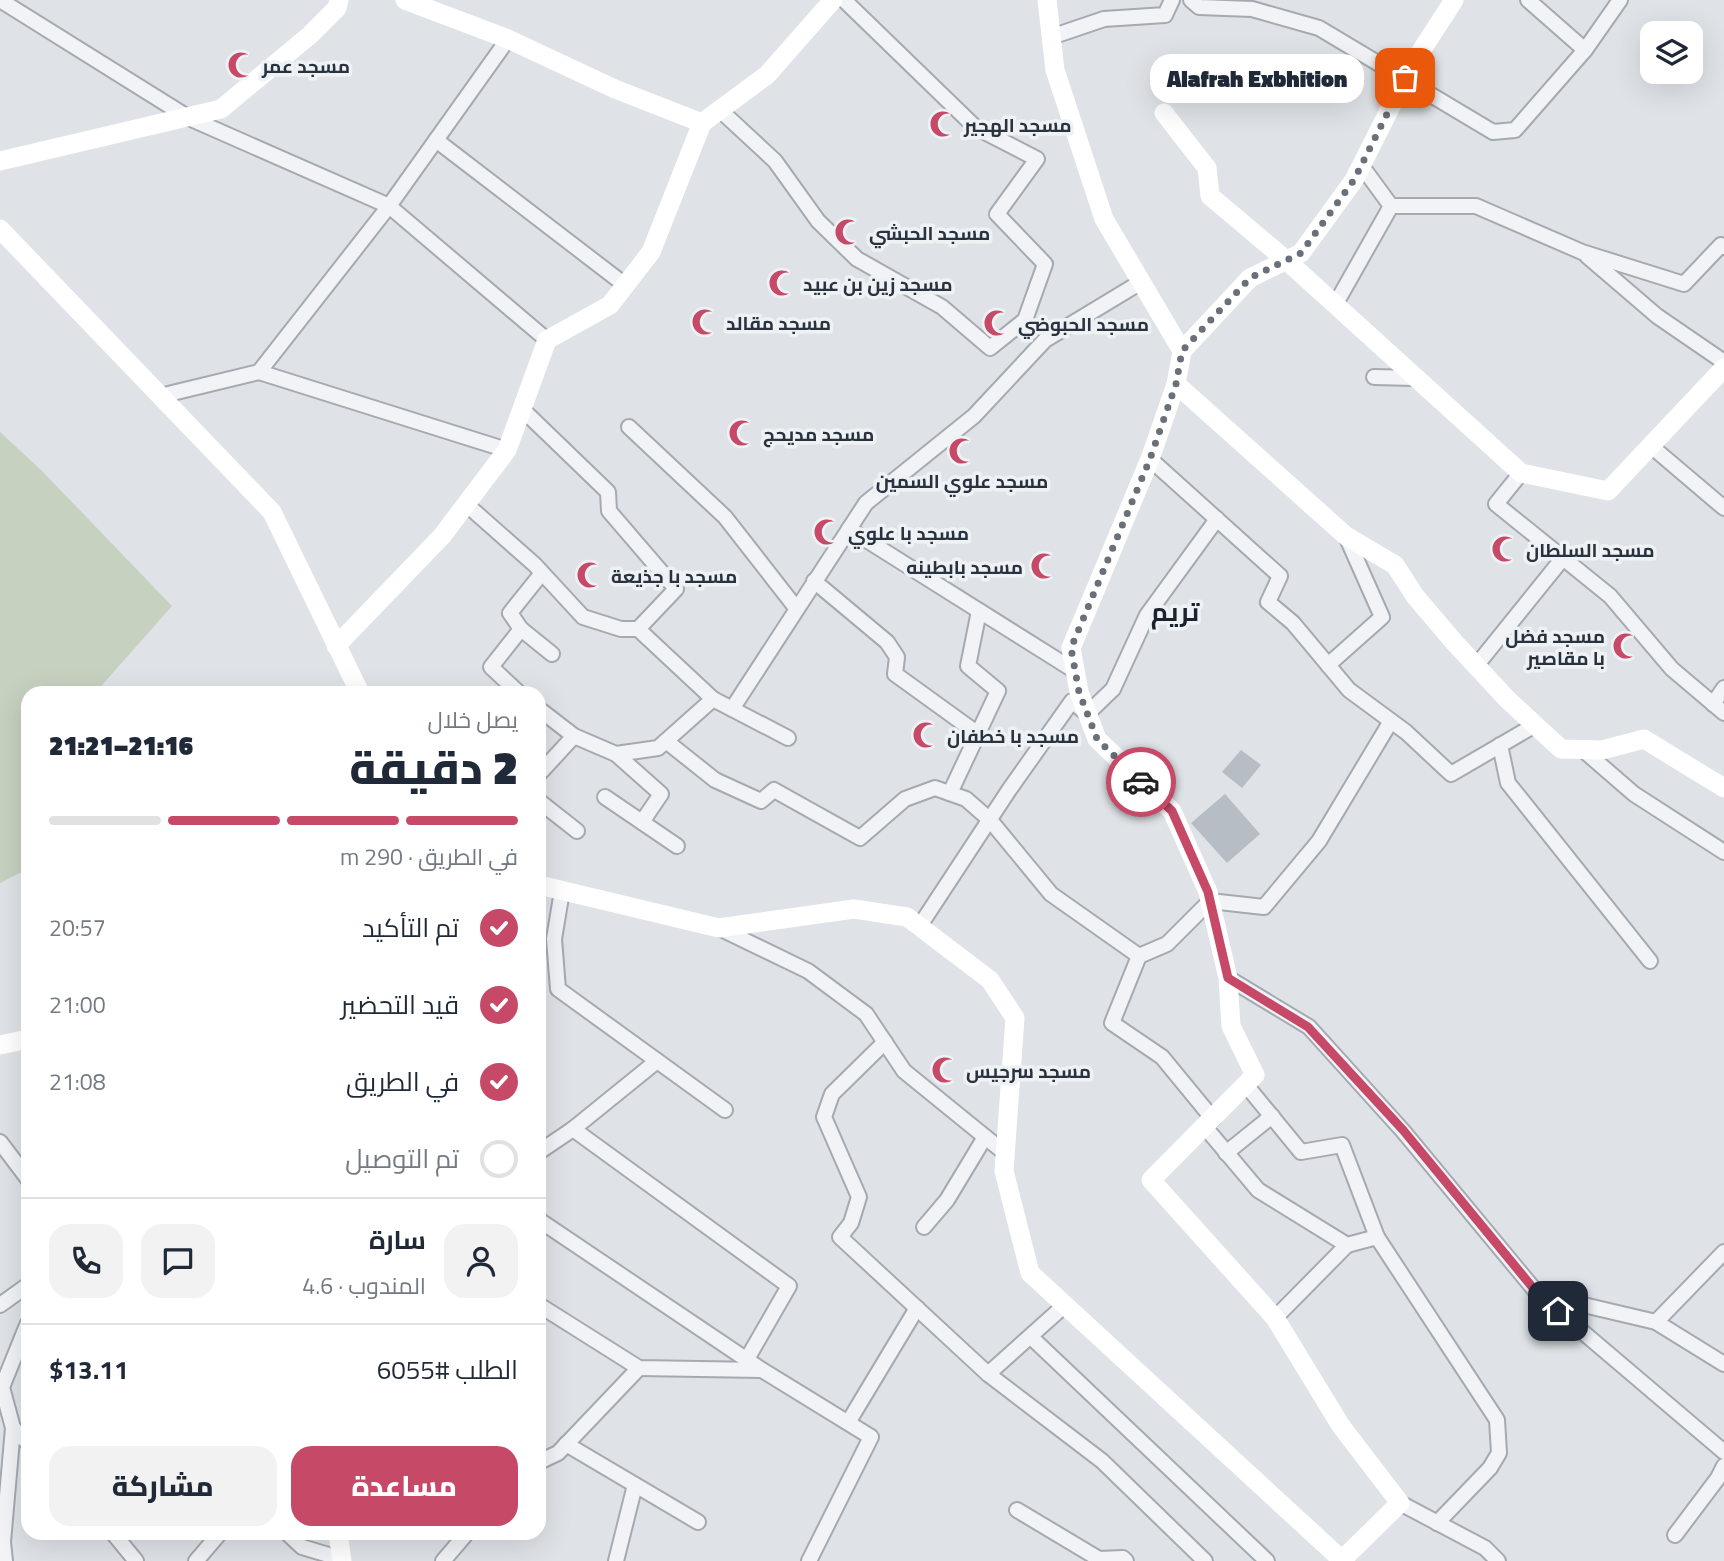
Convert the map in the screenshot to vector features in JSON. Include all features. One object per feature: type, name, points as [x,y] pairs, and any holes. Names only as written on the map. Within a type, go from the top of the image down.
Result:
[{"type":"main road","points":[[0,161],[221,109],[310,36],[337,8],[339,0]]},
{"type":"main road","points":[[405,0],[508,39],[615,89],[702,123]]},
{"type":"main road","points":[[336,646],[442,536],[507,450],[547,340],[610,305],[651,252],[702,123],[767,75],[833,0]]},
{"type":"main road","points":[[1047,0],[1055,70],[1104,219],[1182,351]]},
{"type":"main road","points":[[546,887],[719,928],[854,909],[906,917],[990,980],[1015,1018],[1004,1171],[1030,1272],[1341,1561],[1400,1503],[1341,1426],[1275,1318],[1151,1180],[1255,1075],[1231,1026],[1228,978],[1210,901],[1172,811],[1097,739],[1087,714],[1071,648],[1150,459],[1176,384],[1182,351],[1250,278],[1301,253],[1354,180],[1405,78],[1454,0]]},
{"type":"main road","points":[[1164,113],[1207,168],[1210,195],[1286,260],[1521,473],[1608,491],[1724,368]]},
{"type":"main road","points":[[0,229],[272,512],[356,686]]},
{"type":"main road","points":[[1176,384],[1346,536],[1395,565],[1415,596],[1476,666],[1561,749],[1602,750],[1644,739],[1724,788]]},
{"type":"main road","points":[[0,1045],[21,1040]]},
{"type":"main road","points":[[339,1540],[342,1560]]},
{"type":"street","points":[[0,0],[188,118],[389,206],[547,340]]},
{"type":"street","points":[[720,110],[775,161],[818,221],[857,259],[942,307],[990,348],[1025,320],[1045,264],[997,214],[1037,159],[975,127],[845,0]]},
{"type":"street","points":[[1051,37],[1104,19],[1165,15],[1172,0]]},
{"type":"street","points":[[1192,0],[1199,7],[1252,9],[1319,28],[1493,132],[1515,130],[1585,50],[1620,0]]},
{"type":"street","points":[[1528,0],[1585,50]]},
{"type":"street","points":[[259,372],[389,206],[508,39]]},
{"type":"street","points":[[436,140],[625,285]]},
{"type":"street","points":[[1361,165],[1391,206]]},
{"type":"street","points":[[1391,206],[1476,206],[1582,252],[1684,284],[1721,245],[1724,247]]},
{"type":"street","points":[[1335,305],[1391,206]]},
{"type":"street","points":[[1582,252],[1657,316],[1724,362]]},
{"type":"street","points":[[732,709],[866,503],[974,416],[1045,340],[1141,282]]},
{"type":"street","points":[[160,396],[259,372],[507,450]]},
{"type":"street","points":[[1374,377],[1414,378]]},
{"type":"street","points":[[522,409],[608,492],[609,511],[676,589],[638,629]]},
{"type":"street","points":[[629,427],[726,517],[796,608]]},
{"type":"street","points":[[1651,446],[1724,508]]},
{"type":"street","points":[[1150,459],[1280,576],[1268,602],[1293,623],[1349,690],[1391,721],[1451,774],[1535,725]]},
{"type":"street","points":[[1521,473],[1496,504],[1610,596],[1672,669],[1719,709],[1724,688]]},
{"type":"street","points":[[466,504],[542,573],[583,618],[621,629],[638,629],[713,699],[788,738]]},
{"type":"street","points":[[919,927],[1072,701],[1087,714],[1113,689],[1147,615],[1217,519]]},
{"type":"street","points":[[849,529],[1075,671]]},
{"type":"street","points":[[1328,664],[1382,617],[1346,536]]},
{"type":"street","points":[[1476,666],[1563,558]]},
{"type":"street","points":[[542,573],[510,612],[521,629],[552,654]]},
{"type":"street","points":[[814,581],[887,642],[897,657],[895,674],[978,734]]},
{"type":"street","points":[[950,793],[998,691],[968,666],[979,611]]},
{"type":"street","points":[[511,686],[491,667],[521,629]]},
{"type":"street","points":[[616,754],[658,748],[713,699]]},
{"type":"street","points":[[546,715],[573,736],[616,754],[661,794],[642,822]]},
{"type":"street","points":[[1347,1245],[1258,1190],[1226,1153],[1209,1123],[1163,1057],[1112,1023],[1139,956],[1167,944],[1210,901],[1264,907],[1319,841],[1391,721]]},
{"type":"street","points":[[546,766],[573,736]]},
{"type":"street","points":[[666,741],[715,780],[761,801],[774,790],[860,838],[905,799],[934,788],[966,799],[990,820],[1051,894],[1139,956]]},
{"type":"street","points":[[1500,745],[1508,783],[1650,961]]},
{"type":"street","points":[[1582,750],[1634,794],[1724,852]]},
{"type":"street","points":[[605,797],[677,846]]},
{"type":"street","points":[[546,807],[577,831]]},
{"type":"street","points":[[562,891],[554,939],[558,989],[725,1110]]},
{"type":"street","points":[[719,928],[808,971],[866,1014],[904,1071],[1005,1153]]},
{"type":"street","points":[[1228,978],[1308,1027],[1403,1130],[1538,1294],[1724,1452]]},
{"type":"street","points":[[885,1042],[832,1094],[824,1118],[859,1197],[851,1223],[840,1237],[988,1374],[1102,1461],[1205,1561]]},
{"type":"street","points":[[546,1147],[657,1061]]},
{"type":"street","points":[[1246,1085],[1301,1152],[1342,1145],[1377,1237],[1497,1420],[1499,1453],[1490,1468],[1437,1523]]},
{"type":"street","points":[[1226,1153],[1272,1116]]},
{"type":"street","points":[[572,1129],[789,1286],[747,1359]]},
{"type":"street","points":[[924,1227],[947,1200],[985,1137]]},
{"type":"street","points":[[0,1142],[21,1170]]},
{"type":"street","points":[[546,1225],[762,1370],[871,1437],[809,1561]]},
{"type":"street","points":[[1275,1318],[1347,1245],[1377,1237]]},
{"type":"street","points":[[1656,1322],[1724,1252]]},
{"type":"street","points":[[0,1305],[21,1290]]},
{"type":"street","points":[[1538,1294],[1656,1322],[1724,1364]]},
{"type":"street","points":[[988,1374],[1065,1305]]},
{"type":"street","points":[[849,1422],[917,1308]]},
{"type":"street","points":[[546,1310],[639,1368],[762,1370]]},
{"type":"street","points":[[1031,1337],[1266,1561]]},
{"type":"street","points":[[5,1561],[3,1542],[13,1428],[2,1387],[21,1340]]},
{"type":"street","points":[[546,1458],[558,1452],[639,1368]]},
{"type":"street","points":[[0,1438],[13,1428]]},
{"type":"street","points":[[13,1428],[21,1436]]},
{"type":"street","points":[[566,1444],[698,1522]]},
{"type":"street","points":[[1675,1535],[1722,1476]]},
{"type":"street","points":[[616,1561],[635,1485]]},
{"type":"street","points":[[1400,1503],[1485,1548],[1498,1561]]},
{"type":"street","points":[[1017,1510],[1099,1559],[1123,1558],[1126,1561]]},
{"type":"street","points":[[119,1540],[136,1561]]},
{"type":"street","points":[[196,1561],[214,1540]]},
{"type":"street","points":[[294,1540],[302,1547],[342,1560]]},
{"type":"street","points":[[443,1561],[461,1540]]},
{"type":"street","points":[[3,1542],[16,1561]]},
{"type":"green space","points":[[0,432],[41,470],[172,606],[101,686],[21,686],[21,872],[0,883]]},
{"type":"building","points":[[1241,750],[1261,765],[1242,788],[1222,772]]},
{"type":"building","points":[[1225,794],[1260,834],[1227,863],[1191,823]]},
{"type":"way so far","points":[[1141,782],[1097,739],[1079,692],[1071,648],[1150,459],[1176,384],[1182,351],[1250,278],[1301,253],[1354,180],[1405,78]]},
{"type":"place","name":"مسجد عمر","points":[[241,65]]},
{"type":"place","name":"Alafrah Exbhition","points":[[1405,78]]},
{"type":"place","name":"مسجد الهجير","points":[[943,124]]},
{"type":"place","name":"مسجد الحبشي","points":[[848,232]]},
{"type":"place","name":"مسجد زين بن عبيد","points":[[782,283]]},
{"type":"place","name":"مسجد مقالد","points":[[705,322]]},
{"type":"place","name":"مسجد الحبوضي","points":[[997,323]]},
{"type":"place","name":"مسجد مديحج","points":[[742,433]]},
{"type":"place","name":"مسجد علوي السمين","points":[[962,451]]},
{"type":"place","name":"مسجد با علوي","points":[[827,532]]},
{"type":"place","name":"مسجد السلطان","points":[[1505,549]]},
{"type":"place","name":"مسجد بابطينه","points":[[1044,566]]},
{"type":"place","name":"مسجد با جذيعة","points":[[590,575]]},
{"type":"place","name":"مسجد فضل با مقاصير","points":[[1626,646]]},
{"type":"place","name":"مسجد با خطفان","points":[[926,735]]},
{"type":"place","name":"مسجد سرجيس","points":[[945,1070]]},
{"type":"district","name":"تريم","points":[[1175,611]]},
{"type":"route","points":[[1141,782],[1172,811],[1208,892],[1228,978],[1308,1027],[1403,1130],[1538,1294],[1558,1311]]}]
